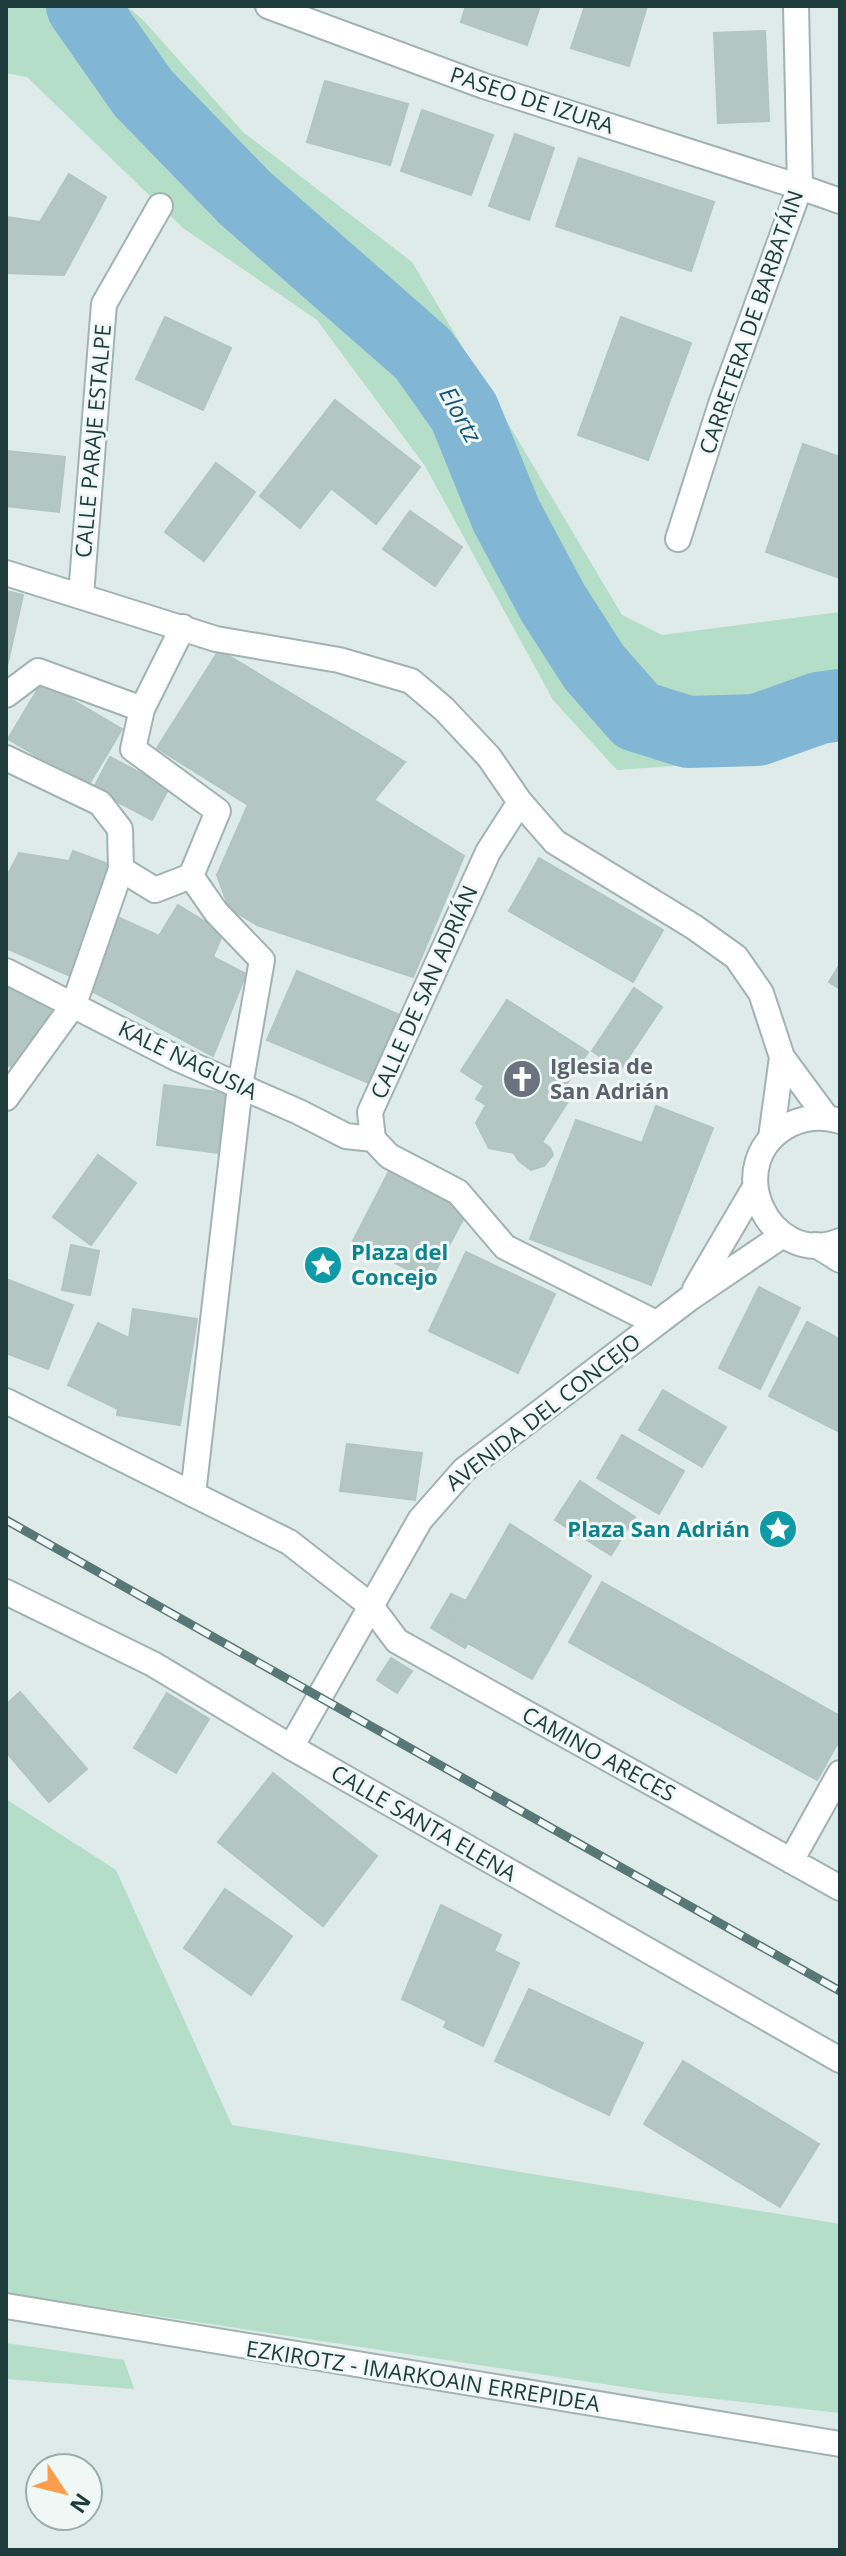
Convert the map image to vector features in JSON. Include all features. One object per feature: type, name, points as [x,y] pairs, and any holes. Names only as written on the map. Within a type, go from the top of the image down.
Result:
[{"type":"street","name":"PASEO DE IZURA","points":[[268,6],[484,86],[840,201]]},
{"type":"street","name":"CARRETERA DE BARBATÁIN","points":[[678,539],[722,401],[800,187],[796,6]]},
{"type":"street","name":"CALLE PARAJE ESTALPE","points":[[81,595],[104,304],[160,206]]},
{"type":"street","points":[[6,573],[216,639],[339,660],[411,681],[444,709],[489,757],[520,802],[555,842],[694,927],[736,957],[761,993],[782,1057],[836,1119]]},
{"type":"street","points":[[121,869],[155,890],[191,876],[218,811],[133,749],[142,709],[183,627]]},
{"type":"street","points":[[6,695],[38,671],[142,709]]},
{"type":"street","points":[[6,758],[100,803],[120,829],[121,869],[74,1004],[6,1098]]},
{"type":"street","name":"CALLE DE SAN ADRIÁN","points":[[373,1139],[370,1112],[488,852],[520,802]]},
{"type":"street","points":[[191,876],[216,912],[262,960],[240,1086],[193,1494]]},
{"type":"street","name":"KALE NAGUSIA","points":[[6,971],[176,1058],[346,1136],[373,1139]]},
{"type":"street","points":[[771,1138],[782,1057]]},
{"type":"street","points":[[771,1138],[797,1122],[812,1118],[836,1119]]},
{"type":"street","name":"AVENIDA DEL CONCEJO","points":[[690,1298],[755,1187],[761,1153],[771,1138]]},
{"type":"street","points":[[373,1139],[389,1156],[458,1192],[505,1247],[656,1323]]},
{"type":"street","points":[[755,1187],[758,1204],[767,1220],[783,1235],[797,1242],[828,1243],[840,1260]]},
{"type":"street","name":"AVENIDA DEL CONCEJO","points":[[291,1747],[420,1520],[464,1470],[656,1323],[783,1235]]},
{"type":"street","name":"CAMINO ARECES","points":[[6,1401],[289,1542],[370,1605],[397,1641],[840,1888]]},
{"type":"street","name":"CALLE SANTA ELENA","points":[[6,1592],[153,1664],[291,1747],[840,2060]]},
{"type":"street","points":[[791,1861],[840,1773]]},
{"type":"street","name":"EZKIROTZ - IMARKOAIN ERREPIDEA","points":[[6,2306],[840,2444]]},
{"type":"green space","points":[[6,6],[127,6],[243,132],[412,262],[622,615],[662,635],[840,612],[840,739],[755,760],[617,770],[553,700],[425,466],[317,320],[183,228],[27,77],[6,73]]},
{"type":"green space","points":[[6,1799],[116,1870],[232,2125],[840,2224],[840,2413],[663,2393],[6,2293]]},
{"type":"green space","points":[[6,2343],[124,2360],[134,2389],[6,2379]]},
{"type":"building","points":[[466,6],[540,6],[527,45],[461,22]]},
{"type":"building","points":[[585,6],[647,6],[629,66],[571,48]]},
{"type":"building","points":[[765,31],[769,121],[718,123],[714,33]]},
{"type":"building","points":[[325,81],[408,104],[390,165],[307,142]]},
{"type":"building","points":[[422,110],[493,135],[471,195],[401,171]]},
{"type":"building","points":[[515,134],[554,148],[529,220],[489,206]]},
{"type":"building","points":[[579,158],[714,202],[691,271],[556,226]]},
{"type":"building","points":[[69,174],[106,197],[64,275],[6,273],[6,217],[40,222]]},
{"type":"building","points":[[165,317],[231,348],[203,410],[136,379]]},
{"type":"building","points":[[621,317],[691,343],[648,460],[578,435]]},
{"type":"building","points":[[335,400],[376,432],[300,528],[260,496]]},
{"type":"building","points":[[376,432],[420,467],[376,524],[331,488]]},
{"type":"building","points":[[803,444],[840,457],[840,578],[766,552]]},
{"type":"building","points":[[6,451],[65,457],[59,512],[6,506]]},
{"type":"building","points":[[216,463],[255,492],[204,561],[165,532]]},
{"type":"building","points":[[410,511],[462,547],[435,586],[383,549]]},
{"type":"building","points":[[6,591],[23,595],[6,671]]},
{"type":"building","points":[[219,650],[405,762],[374,800],[464,856],[413,977],[257,925],[229,908],[217,875],[248,805],[157,748]]},
{"type":"building","points":[[42,682],[122,729],[88,786],[8,739]]},
{"type":"building","points":[[110,757],[169,788],[152,820],[93,789]]},
{"type":"building","points":[[73,851],[111,865],[77,979],[6,948],[6,878],[19,853],[69,861]]},
{"type":"building","points":[[539,858],[663,930],[633,982],[509,911]]},
{"type":"building","points":[[178,905],[223,933],[213,957],[246,974],[213,1056],[90,990],[113,915],[159,936]]},
{"type":"building","points":[[840,964],[840,989],[829,982]]},
{"type":"building","points":[[297,971],[400,1015],[371,1084],[267,1040]]},
{"type":"building","points":[[6,984],[52,1011],[18,1071],[6,1064]]},
{"type":"building","points":[[634,988],[662,1007],[620,1070],[592,1051]]},
{"type":"building","name":"Iglesia de San Adrián","points":[[507,1000],[588,1052],[560,1094],[569,1100],[542,1142],[553,1155],[544,1166],[531,1170],[514,1153],[489,1148],[476,1123],[486,1105],[476,1099],[484,1086],[461,1071]]},
{"type":"building","points":[[164,1085],[226,1093],[218,1153],[157,1145]]},
{"type":"building","points":[[656,1106],[713,1128],[651,1285],[530,1239],[576,1120],[642,1143]]},
{"type":"building","points":[[98,1155],[136,1183],[91,1245],[53,1217]]},
{"type":"building","points":[[389,1171],[467,1212],[430,1281],[353,1241]]},
{"type":"building","points":[[71,1245],[99,1251],[90,1295],[62,1290]]},
{"type":"building","points":[[466,1252],[555,1294],[518,1373],[429,1331]]},
{"type":"building","points":[[6,1279],[73,1305],[48,1369],[6,1353]]},
{"type":"building","points":[[759,1287],[800,1308],[760,1389],[719,1368]]},
{"type":"building","points":[[133,1309],[197,1319],[180,1425],[117,1415],[118,1409],[68,1385],[98,1323],[129,1338]]},
{"type":"building","points":[[807,1322],[840,1339],[840,1432],[769,1396]]},
{"type":"building","points":[[663,1390],[726,1427],[702,1467],[639,1430]]},
{"type":"building","points":[[622,1435],[684,1471],[659,1514],[597,1478]]},
{"type":"building","points":[[347,1444],[422,1453],[415,1500],[340,1491]]},
{"type":"building","points":[[580,1481],[635,1517],[611,1555],[555,1520]]},
{"type":"building","points":[[510,1524],[591,1576],[532,1679],[448,1632]]},
{"type":"building","points":[[602,1582],[840,1716],[840,1739],[817,1780],[569,1642]]},
{"type":"building","points":[[451,1594],[466,1601],[448,1632],[468,1643],[465,1648],[431,1628]]},
{"type":"building","points":[[391,1658],[412,1671],[397,1693],[377,1680]]},
{"type":"building","points":[[20,1692],[87,1769],[49,1802],[6,1752],[6,1705]]},
{"type":"building","points":[[167,1693],[209,1719],[176,1773],[134,1748]]},
{"type":"building","points":[[273,1773],[377,1856],[323,1926],[218,1842]]},
{"type":"building","points":[[225,1889],[292,1936],[251,1995],[184,1948]]},
{"type":"building","points":[[441,1905],[501,1935],[494,1951],[519,1963],[483,2046],[444,2027],[447,2021],[402,1999]]},
{"type":"building","points":[[529,1989],[643,2043],[609,2115],[495,2061]]},
{"type":"building","points":[[683,2061],[819,2144],[780,2207],[644,2124]]},
{"type":"waterway","name":"Elortz","points":[[82,6],[143,93],[245,198],[423,354],[464,412],[506,515],[553,603],[594,667],[637,716],[688,732],[757,730],[819,708],[840,705]]},
{"type":"railway","points":[[6,1520],[840,1991]]},
{"type":"place","name":"Iglesia de San Adrián","points":[[522,1079]]},
{"type":"place","name":"Plaza del Concejo","points":[[323,1265]]},
{"type":"place","name":"Plaza San Adrián","points":[[778,1529]]}]
